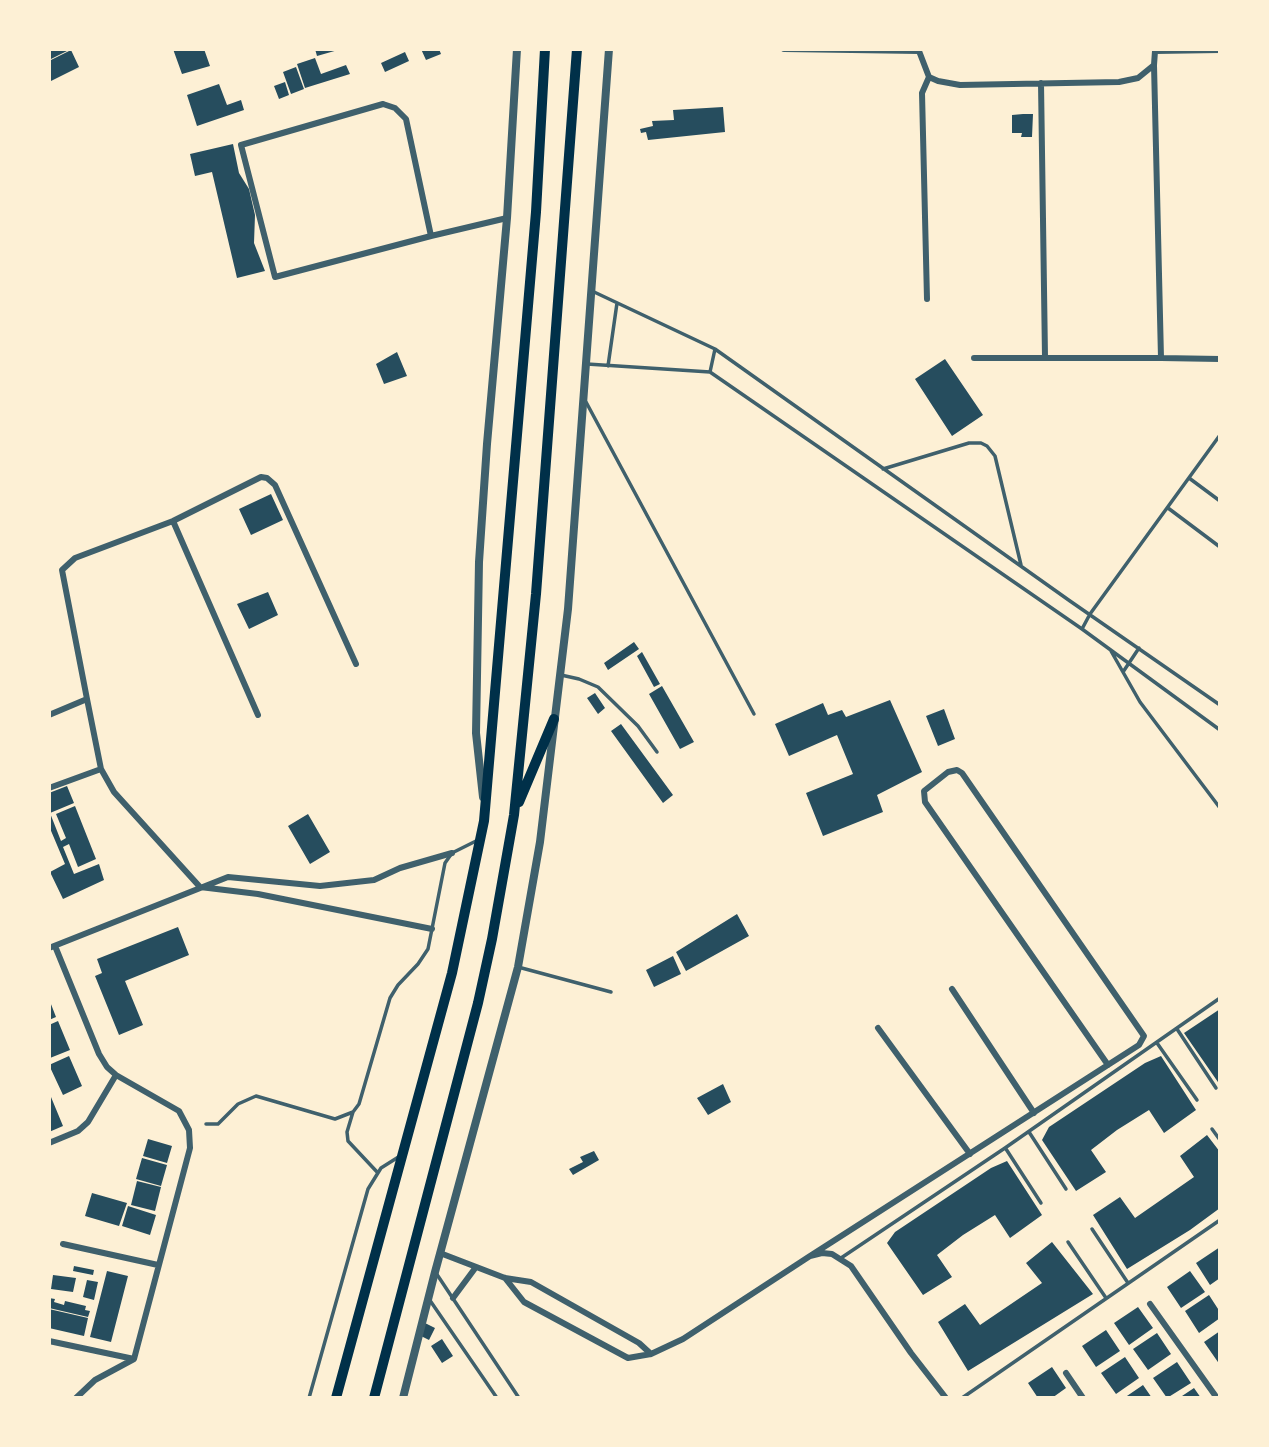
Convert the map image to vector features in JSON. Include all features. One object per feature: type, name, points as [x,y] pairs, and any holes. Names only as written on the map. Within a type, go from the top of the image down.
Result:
[{"type":"highway","points":[[335,1398],[452,973],[485,812],[530,280],[545,49]]},
{"type":"highway","points":[[374,1398],[455,1095],[492,939],[514,815],[526,708],[577,49]]},
{"type":"highway","points":[[514,815],[554,719]]},
{"type":"street","points":[[485,812],[476,733],[479,562],[508,218],[517,49]]},
{"type":"street","points":[[403,1398],[518,967],[540,842],[569,596],[609,49]]},
{"type":"street","points":[[784,49],[919,50],[929,77],[922,93],[927,299]]},
{"type":"street","points":[[1161,358],[1155,50],[1220,50]]},
{"type":"street","points":[[929,77],[960,85],[1119,82],[1138,78],[1154,65]]},
{"type":"street","points":[[1041,83],[1045,357]]},
{"type":"street","points":[[431,236],[406,119],[395,108],[383,104],[374,105],[241,145],[275,277],[508,218]]},
{"type":"street","points":[[974,358],[1220,359]]},
{"type":"street","points":[[356,664],[272,480],[261,477],[173,521],[75,558],[62,570],[101,769],[114,792],[200,887],[258,894],[432,929]]},
{"type":"street","points":[[173,521],[258,715]]},
{"type":"street","points":[[49,715],[87,699]]},
{"type":"street","points":[[49,788],[101,769]]},
{"type":"street","points":[[505,1278],[524,1301],[628,1358],[651,1354],[683,1339],[810,1256],[1034,1113],[1139,1045],[1144,1036],[1140,1028],[962,773],[957,770],[948,772],[924,791],[925,802],[1108,1065]]},
{"type":"street","points":[[76,1398],[94,1381],[135,1359],[190,1148],[189,1130],[179,1111],[116,1075],[107,1067],[52,947],[228,877],[320,886],[374,880],[400,868],[452,853]]},
{"type":"street","points":[[952,989],[1034,1113]]},
{"type":"street","points":[[878,1028],[970,1154]]},
{"type":"street","points":[[49,1143],[78,1131],[88,1122],[116,1075]]},
{"type":"street","points":[[63,1244],[158,1265]]},
{"type":"street","points":[[440,1253],[505,1278],[531,1282],[639,1343],[651,1354]]},
{"type":"street","points":[[810,1256],[822,1253],[841,1258],[850,1266],[946,1398]]},
{"type":"street","points":[[453,1298],[476,1267]]},
{"type":"street","points":[[1150,1304],[1216,1398]]},
{"type":"street","points":[[49,1341],[135,1359]]},
{"type":"street","points":[[1066,1373],[1083,1398]]},
{"type":"lane","points":[[592,291],[715,349],[1220,705]]},
{"type":"lane","points":[[608,366],[617,303]]},
{"type":"lane","points":[[710,372],[715,349]]},
{"type":"lane","points":[[587,364],[710,372],[1082,629],[1220,730]]},
{"type":"lane","points":[[584,401],[754,714]]},
{"type":"lane","points":[[1082,629],[1090,614],[1220,435]]},
{"type":"lane","points":[[883,469],[969,443],[987,446],[995,456],[1021,567]]},
{"type":"lane","points":[[1189,478],[1220,500]]},
{"type":"lane","points":[[1168,508],[1220,547]]},
{"type":"lane","points":[[1123,672],[1139,648]]},
{"type":"lane","points":[[1110,649],[1140,702],[1220,808]]},
{"type":"lane","points":[[560,675],[598,687],[638,726],[657,752]]},
{"type":"lane","points":[[378,1173],[348,1142],[347,1132],[353,1112],[359,1104],[367,1080],[390,998],[428,948],[445,863],[452,853],[480,839]]},
{"type":"lane","points":[[518,967],[611,992]]},
{"type":"lane","points":[[841,1258],[1006,1148],[1220,998]]},
{"type":"lane","points":[[1177,1029],[1216,1088]]},
{"type":"lane","points":[[1157,1043],[1197,1100]]},
{"type":"lane","points":[[206,1124],[218,1124],[238,1104],[257,1096],[335,1119],[353,1112]]},
{"type":"lane","points":[[1212,1129],[1220,1140]]},
{"type":"lane","points":[[1029,1132],[1066,1189]]},
{"type":"lane","points":[[1006,1148],[1041,1203]]},
{"type":"lane","points":[[309,1398],[368,1189],[381,1168],[402,1154]]},
{"type":"lane","points":[[962,1398],[1220,1220]]},
{"type":"lane","points":[[1092,1229],[1128,1283]]},
{"type":"lane","points":[[1068,1242],[1106,1298]]},
{"type":"lane","points":[[435,1272],[519,1398]]},
{"type":"lane","points":[[428,1298],[497,1398]]},
{"type":"building","points":[[49,49],[66,49],[67,51],[49,60]]},
{"type":"building","points":[[173,49],[204,49],[210,66],[182,74]]},
{"type":"building","points":[[315,49],[338,49],[338,50],[317,56]]},
{"type":"building","points":[[421,49],[439,49],[441,54],[426,60]]},
{"type":"building","points":[[71,50],[79,67],[49,82],[49,61]]},
{"type":"building","points":[[405,52],[409,61],[385,72],[381,63]]},
{"type":"building","points":[[315,58],[321,74],[346,65],[350,74],[305,88],[297,64]]},
{"type":"building","points":[[296,67],[304,89],[291,94],[283,72]]},
{"type":"building","points":[[285,82],[289,95],[279,99],[274,86]]},
{"type":"building","points":[[219,84],[227,105],[241,100],[244,110],[197,126],[187,95]]},
{"type":"building","points":[[723,107],[725,132],[648,140],[646,132],[641,133],[640,129],[653,126],[652,121],[674,120],[673,110]]},
{"type":"building","points":[[1033,114],[1032,137],[1021,137],[1022,133],[1012,133],[1012,115]]},
{"type":"building","points":[[233,144],[239,173],[249,189],[255,215],[254,243],[265,271],[237,278],[212,172],[195,176],[190,154]]},
{"type":"building","points":[[397,352],[407,376],[384,384],[376,364]]},
{"type":"building","points":[[945,359],[983,415],[952,436],[915,379]]},
{"type":"building","points":[[271,494],[283,520],[251,535],[239,509]]},
{"type":"building","points":[[268,592],[278,615],[249,629],[237,604]]},
{"type":"building","points":[[634,642],[639,649],[608,670],[604,663]]},
{"type":"building","points":[[642,652],[660,684],[654,687],[637,656]]},
{"type":"building","points":[[662,686],[694,742],[680,749],[649,694]]},
{"type":"building","points":[[595,693],[605,708],[598,714],[587,698]]},
{"type":"building","points":[[890,700],[922,772],[877,795],[883,812],[823,836],[806,793],[853,774],[837,735],[789,756],[775,724],[823,703],[828,715],[842,710],[846,717]]},
{"type":"building","points":[[944,709],[955,739],[938,746],[926,716]]},
{"type":"building","points":[[621,724],[673,795],[663,803],[611,731]]},
{"type":"building","points":[[67,786],[74,803],[50,813],[61,841],[66,838],[56,814],[75,806],[96,859],[78,867],[69,844],[63,847],[74,874],[99,864],[104,880],[63,899],[50,872],[65,864],[49,826],[49,793]]},
{"type":"building","points":[[308,814],[330,852],[310,864],[288,826]]},
{"type":"building","points":[[737,914],[749,936],[686,971],[676,952]]},
{"type":"building","points":[[178,927],[189,955],[125,981],[143,1025],[119,1035],[95,976],[102,973],[97,959]]},
{"type":"building","points":[[673,956],[681,974],[654,987],[646,970]]},
{"type":"building","points":[[49,999],[56,1017],[49,1020]]},
{"type":"building","points":[[1220,1009],[1220,1085],[1184,1033]]},
{"type":"building","points":[[58,1021],[70,1050],[50,1058],[49,1025]]},
{"type":"building","points":[[69,1056],[82,1086],[63,1095],[49,1065]]},
{"type":"building","points":[[1161,1056],[1196,1110],[1164,1133],[1149,1110],[1117,1130],[1091,1150],[1106,1172],[1076,1191],[1042,1140],[1049,1127],[1145,1063]]},
{"type":"building","points":[[723,1084],[731,1102],[708,1115],[697,1098]]},
{"type":"building","points":[[51,1097],[63,1126],[49,1132],[49,1098]]},
{"type":"building","points":[[1207,1135],[1220,1152],[1220,1208],[1127,1269],[1093,1215],[1120,1197],[1135,1218],[1194,1177],[1180,1156]]},
{"type":"building","points":[[148,1139],[172,1146],[167,1163],[143,1156]]},
{"type":"building","points":[[594,1151],[599,1160],[573,1175],[569,1169],[583,1162],[580,1157]]},
{"type":"building","points":[[142,1158],[167,1165],[161,1186],[136,1179]]},
{"type":"building","points":[[1007,1161],[1042,1215],[1010,1238],[995,1215],[963,1235],[937,1255],[952,1277],[923,1295],[887,1243],[895,1232],[991,1168]]},
{"type":"building","points":[[137,1181],[161,1187],[155,1211],[131,1205]]},
{"type":"building","points":[[92,1193],[127,1203],[119,1226],[85,1216]]},
{"type":"building","points":[[128,1206],[156,1215],[150,1235],[122,1226]]},
{"type":"building","points":[[1052,1242],[1093,1294],[968,1371],[938,1322],[965,1304],[980,1325],[1042,1283],[1026,1263]]},
{"type":"building","points":[[1220,1247],[1220,1278],[1210,1285],[1196,1263]]},
{"type":"building","points":[[74,1266],[94,1270],[93,1275],[73,1271]]},
{"type":"building","points":[[107,1271],[128,1276],[111,1342],[90,1337]]},
{"type":"building","points":[[1190,1271],[1205,1292],[1181,1308],[1167,1287]]},
{"type":"building","points":[[53,1275],[76,1278],[73,1292],[51,1289]]},
{"type":"building","points":[[87,1280],[98,1282],[94,1300],[83,1297]]},
{"type":"building","points":[[1209,1295],[1220,1312],[1220,1318],[1199,1333],[1185,1311]]},
{"type":"building","points":[[49,1298],[64,1305],[65,1301],[86,1306],[85,1310],[90,1311],[88,1317],[49,1308]]},
{"type":"building","points":[[1138,1307],[1153,1328],[1129,1345],[1114,1323]]},
{"type":"building","points":[[49,1309],[88,1318],[84,1336],[49,1328]]},
{"type":"building","points":[[425,1323],[435,1328],[429,1340],[419,1335]]},
{"type":"building","points":[[1106,1330],[1120,1351],[1096,1367],[1082,1346]]},
{"type":"building","points":[[1220,1331],[1220,1365],[1204,1342]]},
{"type":"building","points":[[1157,1333],[1171,1354],[1148,1370],[1133,1349]]},
{"type":"building","points":[[442,1339],[453,1356],[442,1363],[431,1346]]},
{"type":"building","points":[[1125,1357],[1139,1378],[1116,1394],[1101,1373]]},
{"type":"building","points":[[1177,1362],[1191,1383],[1167,1398],[1153,1378]]},
{"type":"building","points":[[1052,1367],[1066,1388],[1052,1398],[1038,1398],[1028,1383]]},
{"type":"building","points":[[1143,1385],[1152,1398],[1124,1398]]},
{"type":"building","points":[[1194,1388],[1201,1398],[1179,1398]]}]
